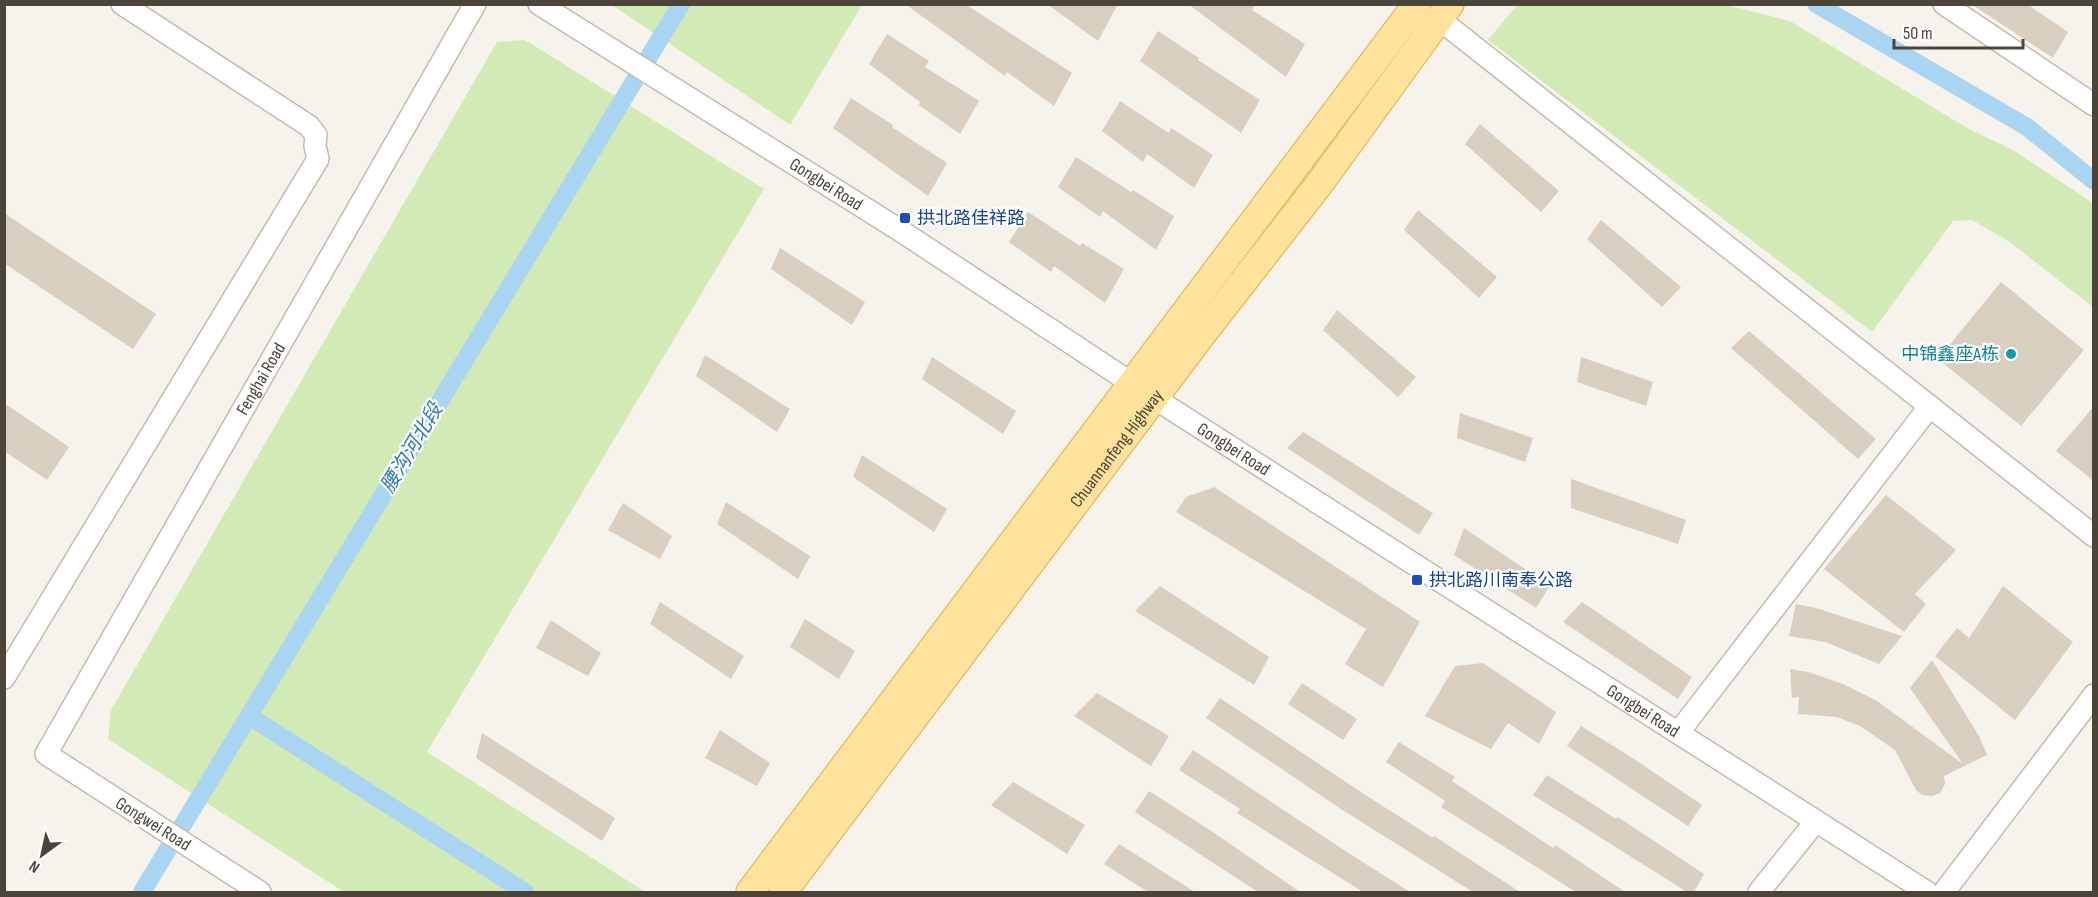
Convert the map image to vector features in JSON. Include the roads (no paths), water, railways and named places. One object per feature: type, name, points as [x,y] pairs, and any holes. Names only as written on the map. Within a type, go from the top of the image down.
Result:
[{"type":"main road","name":"Chuannanfeng Highway","points":[[783,892],[1143,391],[1417,4]]},
{"type":"main road","name":"Chuannanfeng Highway","points":[[750,892],[1143,391],[1320,183],[1445,12]]},
{"type":"street","points":[[4,678],[318,159],[315,146],[316,135],[309,126],[122,4]]},
{"type":"street","name":"Fenghai Road","points":[[46,754],[475,4]]},
{"type":"street","name":"Gongbei Road","points":[[540,4],[671,89],[898,229],[1143,391],[1927,892]]},
{"type":"street","points":[[1944,4],[2094,105]]},
{"type":"street","points":[[1445,12],[1930,406],[2094,536]]},
{"type":"street","points":[[1678,733],[1930,406]]},
{"type":"street","points":[[1944,892],[2094,695]]},
{"type":"street","name":"Gongwei Road","points":[[46,754],[260,892]]},
{"type":"street","points":[[1759,892],[1816,821]]},
{"type":"waterway","name":"腰沟河北段","points":[[142,892],[681,4]]},
{"type":"waterway","points":[[1816,4],[2027,127],[2094,181]]},
{"type":"waterway","points":[[249,716],[525,892]]},
{"type":"place","name":"拱北路佳祥路","points":[[905,218]]},
{"type":"place","name":"中锦鑫座A栋","points":[[2011,354]]},
{"type":"place","name":"拱北路川南奉公路","points":[[1417,580]]}]
